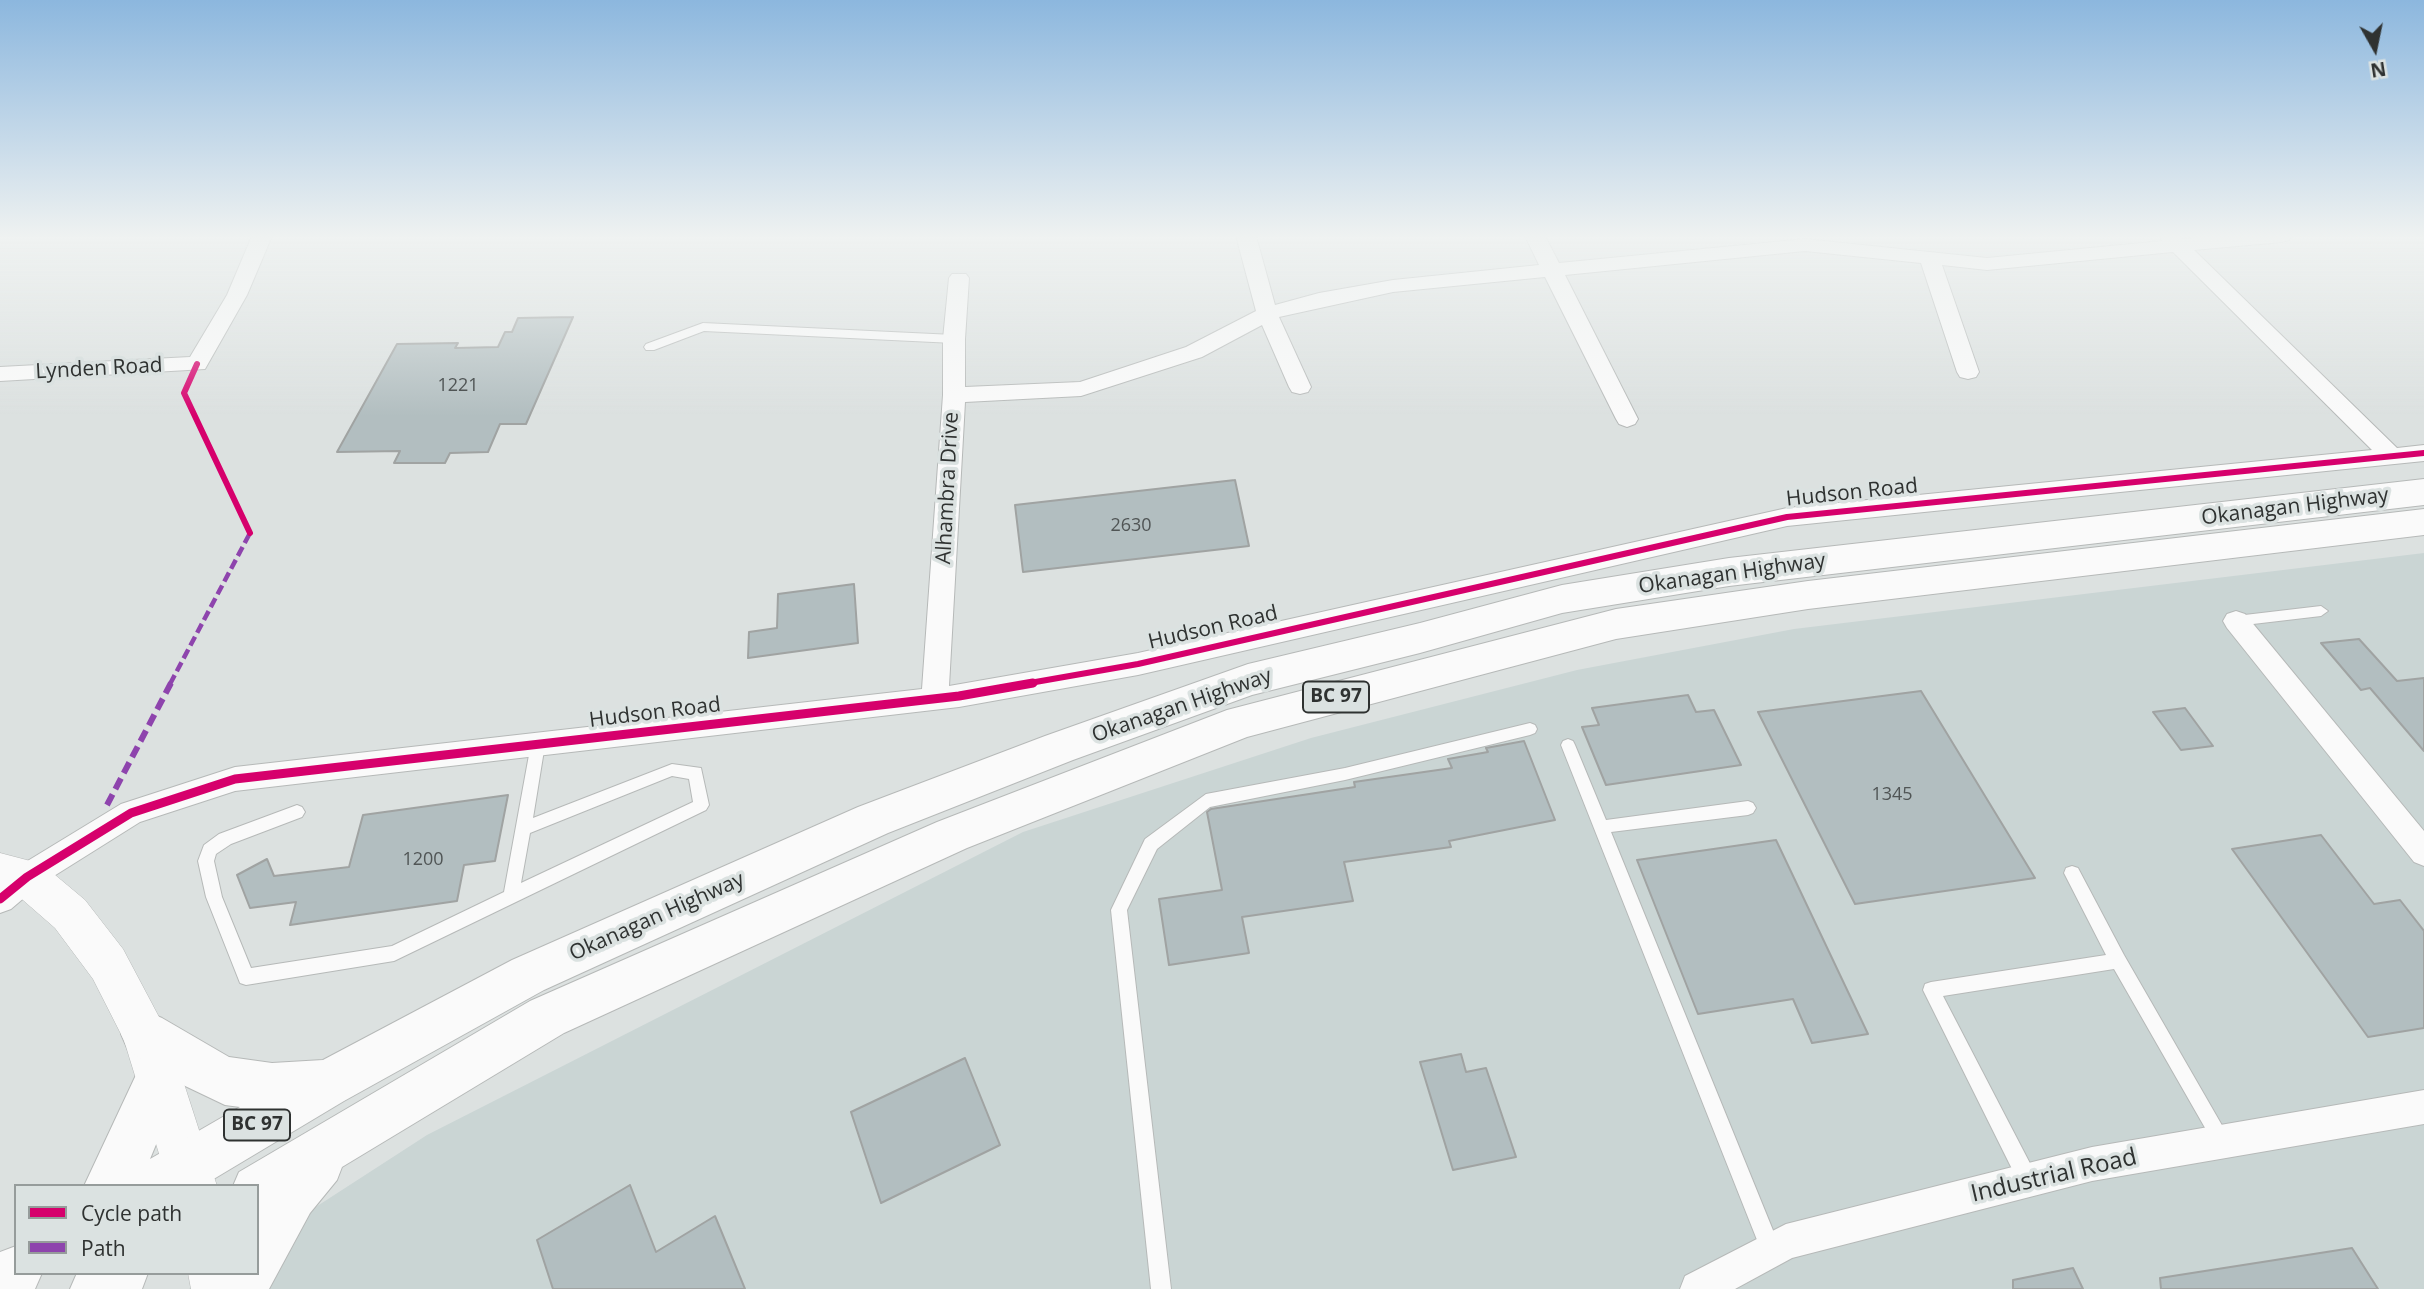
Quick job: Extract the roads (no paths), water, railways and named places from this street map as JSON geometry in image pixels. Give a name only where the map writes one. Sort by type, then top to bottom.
[{"type":"highway","name":"Okanagan Highway","points":[[178,1179],[327,1084],[528,975],[873,820],[1059,748],[1248,680],[1420,638],[1562,598],[1729,572],[2424,492]]},
{"type":"highway","name":"Okanagan Highway","points":[[259,1189],[547,1017],[953,835],[1241,722],[1616,624],[1808,595],[2424,522]]},
{"type":"highway","points":[[110,1184],[128,1152],[153,1055],[194,1065],[225,1081],[272,1087],[327,1084]]},
{"type":"highway","points":[[259,1253],[292,1195],[332,1146]]},
{"type":"highway","points":[[97,1289],[119,1275]]},
{"type":"main road","name":"Hudson Road","points":[[9,883],[71,914],[108,964],[153,1055],[178,1179]]},
{"type":"street","points":[[197,364],[236,296]]},
{"type":"street","name":"Alhambra Drive","points":[[935,699],[958,296]]},
{"type":"street","points":[[1262,296],[1267,314],[1300,387]]},
{"type":"street","points":[[954,395],[1081,388],[1194,352],[1267,314],[1339,296]]},
{"type":"street","points":[[1567,296],[1627,419]]},
{"type":"street","points":[[1942,296],[1968,372]]},
{"type":"street","points":[[2228,296],[2392,456]]},
{"type":"street","name":"Lynden Road","points":[[0,374],[197,364]]},
{"type":"street","name":"Hudson Road","points":[[9,883],[131,813],[235,779],[935,699],[1138,664],[1787,517],[2424,453]]},
{"type":"street","points":[[2236,621],[2424,853]]},
{"type":"street","name":"Industrial Road","points":[[1698,1289],[1786,1242],[2028,1180],[2092,1164],[2424,1107]]},
{"type":"lane","points":[[650,347],[703,327],[954,340]]},
{"type":"lane","points":[[2236,621],[2321,611]]},
{"type":"lane","points":[[1161,1289],[1119,910],[1152,844],[1206,801],[1345,774],[1530,729]]},
{"type":"lane","points":[[511,896],[538,744]]},
{"type":"lane","points":[[1568,745],[1771,1250]]},
{"type":"lane","points":[[297,812],[225,839],[210,850],[206,862],[214,897],[246,977],[394,953],[701,805],[696,773],[672,770],[523,829]]},
{"type":"lane","points":[[1601,827],[1748,808]]},
{"type":"lane","points":[[2072,873],[2118,961],[2222,1141]]},
{"type":"lane","points":[[2028,1180],[1931,990],[2118,961]]}]
